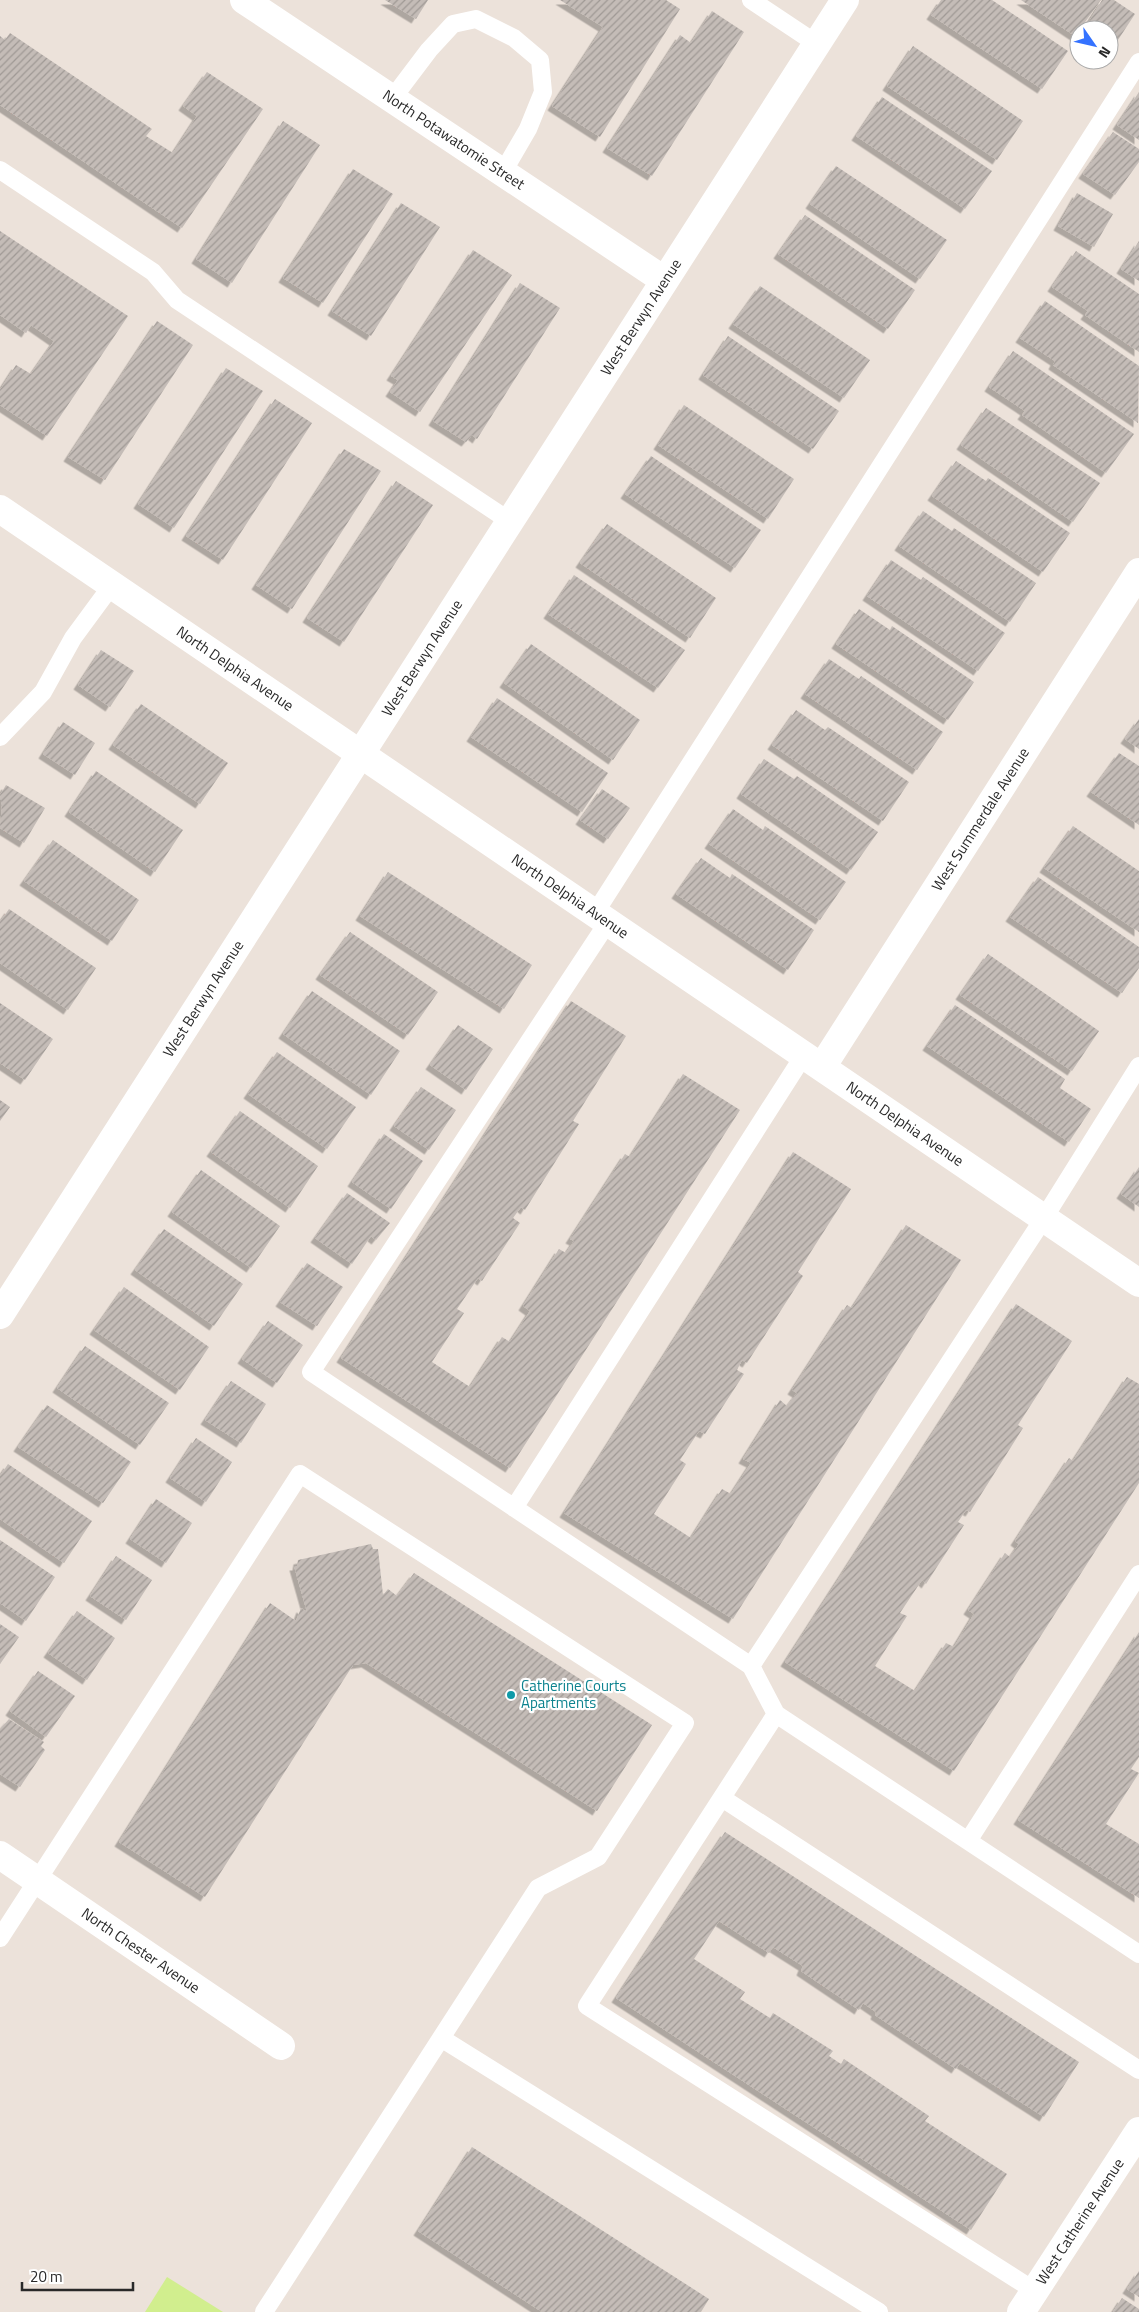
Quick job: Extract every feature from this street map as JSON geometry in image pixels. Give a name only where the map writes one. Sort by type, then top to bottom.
[{"type":"street","name":"North Potawatomie Street","points":[[244,0],[664,280]]},
{"type":"street","name":"West Berwyn Avenue","points":[[0,1315],[845,0]]},
{"type":"street","name":"North Delphia Avenue","points":[[0,509],[1139,1282]]},
{"type":"street","name":"West Summerdale Avenue","points":[[813,1061],[1139,572]]},
{"type":"street","name":"North Chester Avenue","points":[[0,1855],[281,2046]]},
{"type":"street","name":"West Catherine Avenue","points":[[1028,2302],[1139,2131]]},
{"type":"lane","points":[[751,0],[817,44]]},
{"type":"lane","points":[[392,99],[428,50],[453,24],[476,19],[514,38],[540,60],[543,92],[528,129],[503,172]]},
{"type":"lane","points":[[1139,62],[602,917],[310,1372],[751,1666],[776,1714],[1139,1954]]},
{"type":"lane","points":[[0,170],[153,272],[177,300],[511,522]]},
{"type":"lane","points":[[0,737],[43,692],[73,638],[112,585]]},
{"type":"lane","points":[[514,1508],[813,1061]]},
{"type":"lane","points":[[751,1666],[1044,1218],[1139,1066]]},
{"type":"lane","points":[[0,1938],[300,1474],[685,1723],[598,1857],[538,1888],[264,2312]]},
{"type":"lane","points":[[968,1841],[1139,1574]]},
{"type":"lane","points":[[776,1714],[587,2006],[1028,2302]]},
{"type":"lane","points":[[722,1798],[1139,2070]]},
{"type":"lane","points":[[441,2038],[880,2312]]},
{"type":"green space","points":[[167,2277],[223,2312],[145,2312]]},
{"type":"building","points":[[385,0],[428,0],[416,19]]},
{"type":"building","points":[[560,0],[666,0],[680,9],[600,137],[552,106],[603,27]]},
{"type":"building","points":[[941,0],[992,0],[1068,51],[1042,89],[931,15]]},
{"type":"building","points":[[1021,0],[1101,0],[1087,20],[1069,20],[1069,32]]},
{"type":"building","points":[[1102,0],[1114,0],[1135,14],[1119,38],[1119,20],[1090,20]]},
{"type":"building","points":[[712,11],[744,32],[652,176],[607,148],[680,35],[691,43]]},
{"type":"building","points":[[10,33],[152,129],[146,136],[173,153],[197,116],[183,106],[207,72],[263,109],[182,228],[0,105],[0,36],[5,40]]},
{"type":"building","points":[[913,46],[1023,121],[997,160],[887,86]]},
{"type":"building","points":[[1139,92],[1139,140],[1117,125]]},
{"type":"building","points":[[882,97],[992,171],[965,209],[856,136]]},
{"type":"building","points":[[283,121],[320,145],[232,283],[196,259]]},
{"type":"building","points":[[1113,132],[1139,149],[1139,162],[1115,195],[1083,174]]},
{"type":"building","points":[[836,166],[947,240],[920,279],[810,204]]},
{"type":"building","points":[[353,169],[393,194],[323,303],[283,278]]},
{"type":"building","points":[[1077,193],[1113,214],[1094,247],[1058,226]]},
{"type":"building","points":[[401,203],[440,227],[371,336],[332,311]]},
{"type":"building","points":[[805,215],[915,290],[888,329],[778,254]]},
{"type":"building","points":[[0,231],[128,316],[47,436],[0,405],[0,390],[16,365],[31,374],[54,341],[31,325],[26,333],[0,315]]},
{"type":"building","points":[[1139,241],[1139,281],[1121,269]]},
{"type":"building","points":[[473,250],[512,275],[420,412],[390,392],[398,380],[391,376]]},
{"type":"building","points":[[1076,251],[1139,294],[1139,352],[1085,315],[1088,311],[1052,287]]},
{"type":"building","points":[[520,283],[560,308],[477,439],[472,435],[466,442],[433,421]]},
{"type":"building","points":[[760,286],[870,360],[844,398],[733,324]]},
{"type":"building","points":[[1045,301],[1139,366],[1138,423],[1053,365],[1055,361],[1020,338]]},
{"type":"building","points":[[157,321],[193,345],[105,480],[68,457]]},
{"type":"building","points":[[728,336],[839,411],[813,449],[703,375]]},
{"type":"building","points":[[1013,351],[1134,434],[1106,473],[1022,415],[1025,411],[989,387]]},
{"type":"building","points":[[226,368],[263,391],[174,528],[138,504]]},
{"type":"building","points":[[275,399],[312,423],[223,560],[186,536]]},
{"type":"building","points":[[684,405],[794,479],[768,519],[658,445]]},
{"type":"building","points":[[986,408],[1100,483],[1073,522],[961,445]]},
{"type":"building","points":[[344,449],[381,471],[292,609],[256,585]]},
{"type":"building","points":[[651,456],[761,530],[735,568],[625,494]]},
{"type":"building","points":[[956,461],[986,481],[988,478],[1070,533],[1043,572],[932,496]]},
{"type":"building","points":[[396,481],[433,505],[344,642],[307,618]]},
{"type":"building","points":[[923,511],[952,531],[954,528],[1036,583],[1010,622],[899,546]]},
{"type":"building","points":[[607,524],[716,598],[690,638],[580,563]]},
{"type":"building","points":[[891,560],[921,580],[923,577],[1005,633],[978,671],[867,596]]},
{"type":"building","points":[[574,575],[685,650],[658,688],[548,614]]},
{"type":"building","points":[[859,609],[890,630],[892,626],[974,682],[948,720],[836,644]]},
{"type":"building","points":[[531,644],[640,720],[613,760],[504,683]]},
{"type":"building","points":[[101,650],[134,671],[110,707],[78,685]]},
{"type":"building","points":[[829,659],[859,679],[861,676],[943,732],[917,770],[805,694]]},
{"type":"building","points":[[497,698],[608,773],[582,812],[471,737]]},
{"type":"building","points":[[141,704],[228,763],[200,804],[113,745]]},
{"type":"building","points":[[796,710],[825,730],[828,727],[909,782],[883,821],[772,745]]},
{"type":"building","points":[[1139,719],[1139,749],[1125,739]]},
{"type":"building","points":[[63,722],[95,743],[75,775],[43,754]]},
{"type":"building","points":[[1119,753],[1139,766],[1139,825],[1091,792]]},
{"type":"building","points":[[764,759],[794,779],[797,776],[878,832],[851,870],[741,794]]},
{"type":"building","points":[[96,771],[183,830],[155,872],[69,812]]},
{"type":"building","points":[[6,785],[45,808],[24,843],[0,828],[2,805],[0,795]]},
{"type":"building","points":[[602,789],[630,808],[608,839],[580,820]]},
{"type":"building","points":[[733,809],[763,830],[765,826],[846,882],[820,920],[709,844]]},
{"type":"building","points":[[1073,826],[1139,871],[1139,932],[1044,868]]},
{"type":"building","points":[[53,840],[139,900],[112,941],[24,881]]},
{"type":"building","points":[[701,858],[730,878],[732,874],[814,930],[788,970],[676,894]]},
{"type":"building","points":[[388,872],[532,965],[504,1009],[360,916]]},
{"type":"building","points":[[1038,877],[1139,947],[1139,968],[1122,993],[1010,917]]},
{"type":"building","points":[[9,909],[96,968],[68,1010],[0,963],[0,922]]},
{"type":"building","points":[[350,932],[438,992],[408,1035],[320,975]]},
{"type":"building","points":[[988,954],[1099,1031],[1072,1071],[960,995]]},
{"type":"building","points":[[312,991],[400,1051],[371,1095],[283,1034]]},
{"type":"building","points":[[571,1001],[626,1036],[573,1121],[579,1124],[525,1210],[521,1207],[513,1218],[520,1223],[482,1281],[478,1278],[457,1309],[464,1313],[432,1362],[470,1387],[502,1337],[510,1342],[530,1311],[523,1306],[559,1249],[566,1253],[574,1241],[570,1239],[625,1154],[630,1157],[683,1074],[740,1110],[510,1468],[341,1358]]},
{"type":"building","points":[[0,1003],[53,1039],[25,1080],[0,1063]]},
{"type":"building","points":[[955,1005],[1065,1079],[1060,1088],[1091,1109],[1069,1142],[927,1046]]},
{"type":"building","points":[[458,1025],[493,1049],[466,1090],[430,1065]]},
{"type":"building","points":[[277,1052],[356,1107],[327,1149],[248,1094]]},
{"type":"building","points":[[421,1087],[456,1110],[429,1150],[394,1126]]},
{"type":"building","points":[[0,1100],[10,1107],[0,1121]]},
{"type":"building","points":[[240,1111],[318,1166],[290,1208],[211,1152]]},
{"type":"building","points":[[384,1134],[423,1161],[391,1209],[352,1182]]},
{"type":"building","points":[[793,1152],[851,1189],[798,1272],[803,1276],[747,1363],[742,1360],[737,1370],[744,1374],[705,1434],[699,1431],[680,1460],[686,1464],[654,1514],[691,1538],[722,1489],[731,1494],[751,1463],[743,1459],[780,1400],[787,1406],[797,1393],[792,1390],[847,1305],[852,1308],[906,1225],[961,1260],[733,1619],[564,1513]]},
{"type":"building","points":[[1139,1167],[1139,1207],[1121,1194]]},
{"type":"building","points":[[201,1170],[280,1226],[251,1268],[172,1212]]},
{"type":"building","points":[[347,1193],[390,1223],[376,1240],[371,1236],[352,1264],[315,1238]]},
{"type":"building","points":[[164,1229],[243,1284],[214,1326],[135,1270]]},
{"type":"building","points":[[307,1263],[343,1287],[317,1326],[280,1302]]},
{"type":"building","points":[[124,1287],[209,1347],[180,1390],[94,1330]]},
{"type":"building","points":[[1016,1304],[1072,1341],[1018,1425],[1023,1428],[970,1512],[966,1510],[958,1522],[964,1525],[926,1584],[922,1580],[900,1613],[907,1616],[875,1666],[915,1691],[946,1643],[954,1647],[974,1614],[968,1610],[1005,1553],[1010,1557],[1019,1544],[1015,1541],[1069,1458],[1073,1461],[1127,1377],[1139,1384],[1139,1483],[954,1771],[785,1662]]},
{"type":"building","points":[[268,1321],[303,1345],[277,1383],[242,1359]]},
{"type":"building","points":[[85,1346],[169,1403],[140,1445],[57,1388]]},
{"type":"building","points":[[231,1381],[266,1404],[241,1443],[205,1420]]},
{"type":"building","points":[[47,1405],[131,1462],[103,1503],[18,1447]]},
{"type":"building","points":[[196,1438],[232,1462],[206,1502],[170,1478]]},
{"type":"building","points":[[8,1464],[92,1521],[64,1563],[0,1519],[0,1476]]},
{"type":"building","points":[[156,1499],[192,1523],[166,1563],[130,1539]]},
{"type":"building","points":[[0,1540],[55,1577],[26,1621],[0,1603]]},
{"type":"building","name":"Catherine Courts Apartments","points":[[371,1544],[373,1549],[378,1549],[383,1595],[388,1589],[397,1596],[414,1573],[652,1725],[597,1811],[366,1663],[353,1665],[205,1897],[119,1842],[270,1603],[296,1621],[301,1608],[307,1612],[294,1566],[297,1566],[298,1560]]},
{"type":"building","points":[[116,1556],[152,1580],[126,1620],[90,1596]]},
{"type":"building","points":[[77,1611],[115,1638],[87,1680],[48,1653]]},
{"type":"building","points":[[0,1624],[19,1637],[0,1664]]},
{"type":"building","points":[[1139,1632],[1139,1757],[1131,1769],[1139,1773],[1106,1824],[1139,1844],[1139,1898],[1018,1820]]},
{"type":"building","points":[[38,1671],[75,1696],[46,1737],[10,1711]]},
{"type":"building","points":[[9,1719],[44,1742],[41,1746],[45,1750],[20,1787],[0,1774],[0,1729]]},
{"type":"building","points":[[725,1832],[1079,2062],[1044,2117],[960,2063],[956,2069],[875,2015],[876,2012],[863,2003],[859,2010],[801,1971],[803,1966],[773,1947],[769,1953],[719,1921],[694,1959],[745,1992],[740,1999],[770,2018],[773,2013],[833,2051],[829,2056],[841,2064],[844,2059],[929,2116],[925,2121],[1007,2174],[971,2230],[616,1998]]},
{"type":"building","points":[[472,2147],[709,2299],[701,2312],[542,2312],[418,2231]]},
{"type":"building","points":[[1139,2271],[1139,2297],[1127,2289]]},
{"type":"building","points":[[1122,2298],[1139,2309],[1139,2312],[1113,2312]]},
{"type":"place","name":"Catherine Courts Apartments","points":[[511,1695]]}]
